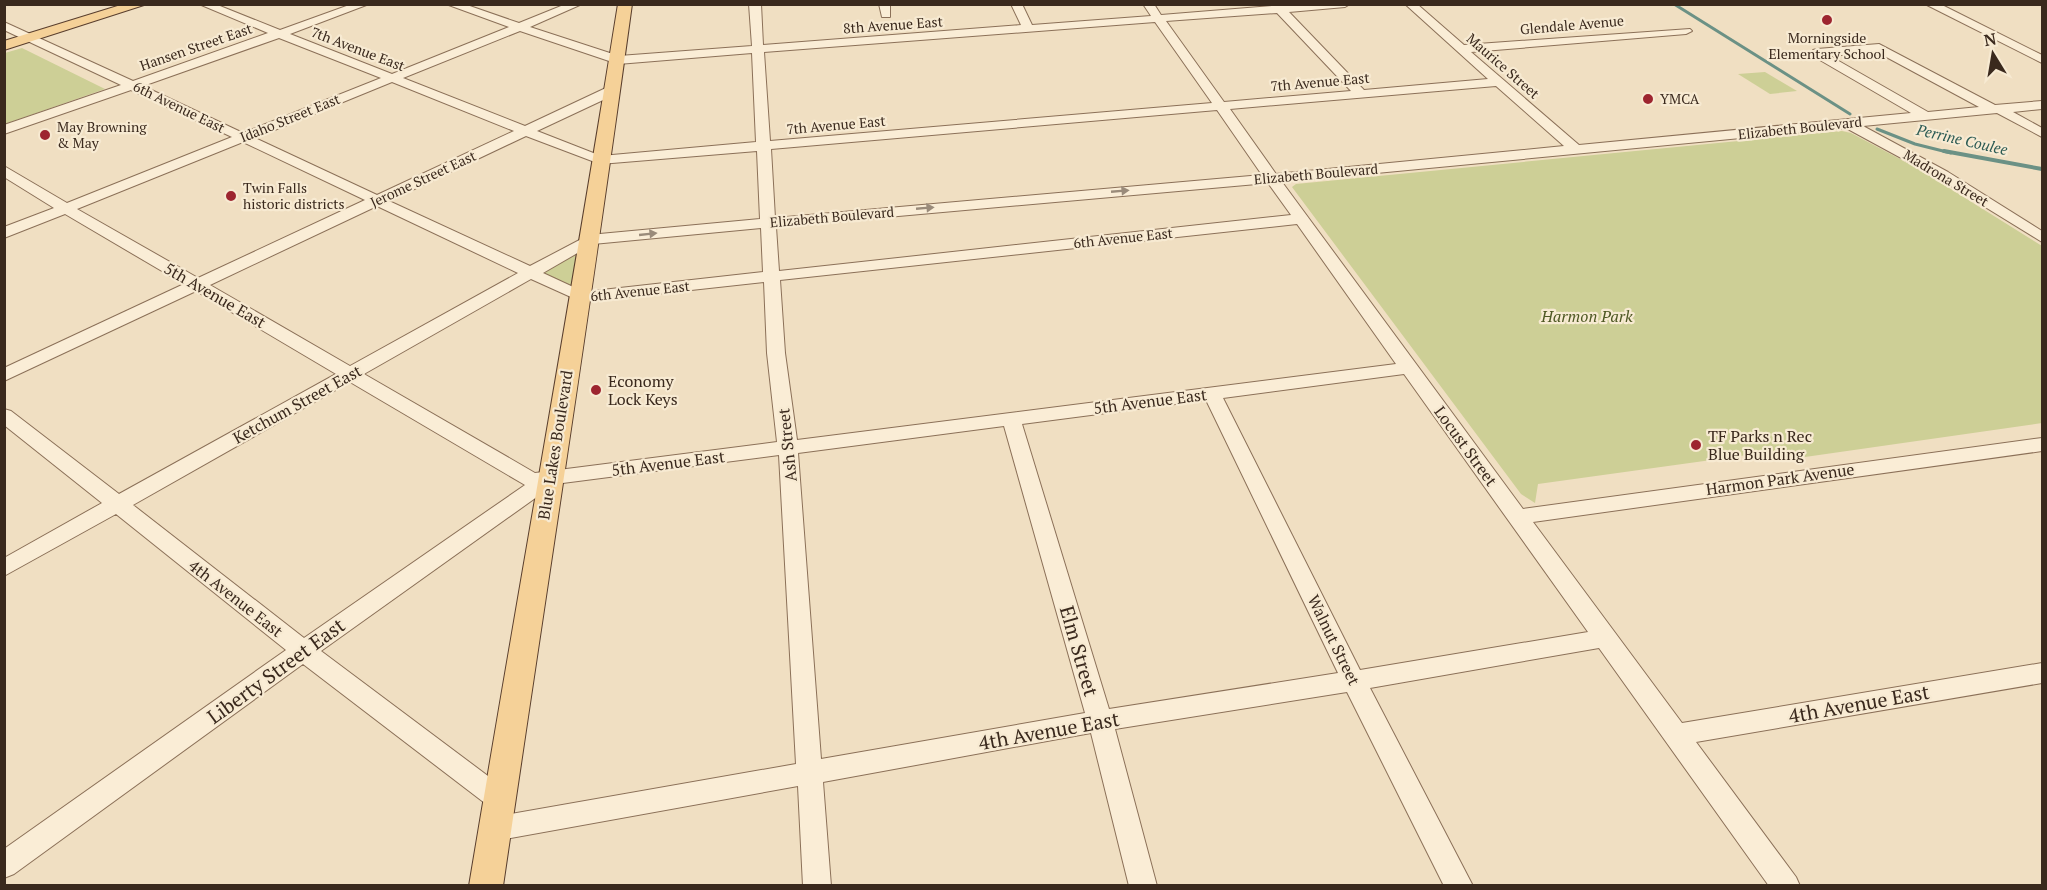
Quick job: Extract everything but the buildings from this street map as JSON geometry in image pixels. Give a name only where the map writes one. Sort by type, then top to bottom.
[{"type":"main road","points":[[4,46],[140,4]]},
{"type":"main road","name":"Blue Lakes Boulevard","points":[[486,885],[549,478],[582,297],[600,160],[618,60],[625,4]]},
{"type":"street","name":"7th Avenue East","points":[[204,4],[600,160],[1498,82]]},
{"type":"street","name":"Hansen Street East","points":[[4,130],[364,4]]},
{"type":"street","name":"8th Avenue East","points":[[451,4],[618,60],[1345,4]]},
{"type":"street","name":"Idaho Street East","points":[[4,233],[577,4]]},
{"type":"street","name":"Ash Street","points":[[755,4],[770,223],[776,353],[788,448],[817,885]]},
{"type":"street","points":[[1016,4],[1029,29]]},
{"type":"street","name":"Locust Street","points":[[1148,4],[1219,106],[1786,885]]},
{"type":"street","name":"Maurice Street","points":[[1410,4],[1576,150]]},
{"type":"street","points":[[1930,4],[2043,59]]},
{"type":"street","points":[[1281,10],[1361,94]]},
{"type":"street","name":"6th Avenue East","points":[[4,25],[582,297],[1301,219]]},
{"type":"street","name":"Glendale Avenue","points":[[1460,49],[1686,31]]},
{"type":"street","points":[[1925,116],[1817,53],[1879,48],[2043,133]]},
{"type":"street","name":"Jerome Street East","points":[[4,375],[613,90]]},
{"type":"street","name":"Elizabeth Boulevard","points":[[589,240],[2043,105]]},
{"type":"street","name":"Madrona Street","points":[[1847,123],[1943,175],[2043,237]]},
{"type":"street","name":"5th Avenue East","points":[[4,170],[65,208],[532,480],[1410,369]]},
{"type":"street","name":"Ketchum Street East","points":[[4,568],[589,240]]},
{"type":"street","name":"Walnut Street","points":[[1212,394],[1354,681],[1460,885]]},
{"type":"street","name":"4th Avenue East","points":[[4,415],[304,651],[499,799]]},
{"type":"street","name":"Elm Street","points":[[1011,419],[1100,721],[1143,885]]},
{"type":"street","name":"Harmon Park Avenue","points":[[1518,517],[2043,444]]},
{"type":"street","name":"Liberty Street East","points":[[4,865],[549,478]]},
{"type":"street","name":"4th Avenue East","points":[[494,830],[1100,721],[1605,638]]},
{"type":"street","name":"4th Avenue East","points":[[1676,735],[2043,673]]},
{"type":"green space","points":[[22,48],[105,89],[5,124],[5,53]]},
{"type":"green space","points":[[1765,72],[1797,91],[1770,94],[1738,74]]},
{"type":"green space","name":"Harmon Park","points":[[1842,131],[1851,133],[1917,168],[2042,246],[2042,423],[1805,457],[1783,450],[1538,484],[1535,503],[1521,494],[1292,187],[1296,184]]},
{"type":"green space","points":[[589,240],[582,297],[531,273]]},
{"type":"waterway","name":"Perrine Coulee","points":[[1674,4],[1850,114]]},
{"type":"waterway","name":"Perrine Coulee","points":[[1877,129],[1915,144],[1951,153]]},
{"type":"waterway","name":"Perrine Coulee","points":[[1944,151],[2042,169]]},
{"type":"place","name":"Morningside Elementary School","points":[[1827,20]]},
{"type":"place","name":"YMCA","points":[[1648,99]]},
{"type":"place","name":"May Browning & May","points":[[45,135]]},
{"type":"place","name":"Twin Falls historic districts","points":[[231,196]]},
{"type":"place","name":"Economy Lock Keys","points":[[596,390]]},
{"type":"place","name":"TF Parks n Rec Blue Building","points":[[1696,445]]}]
